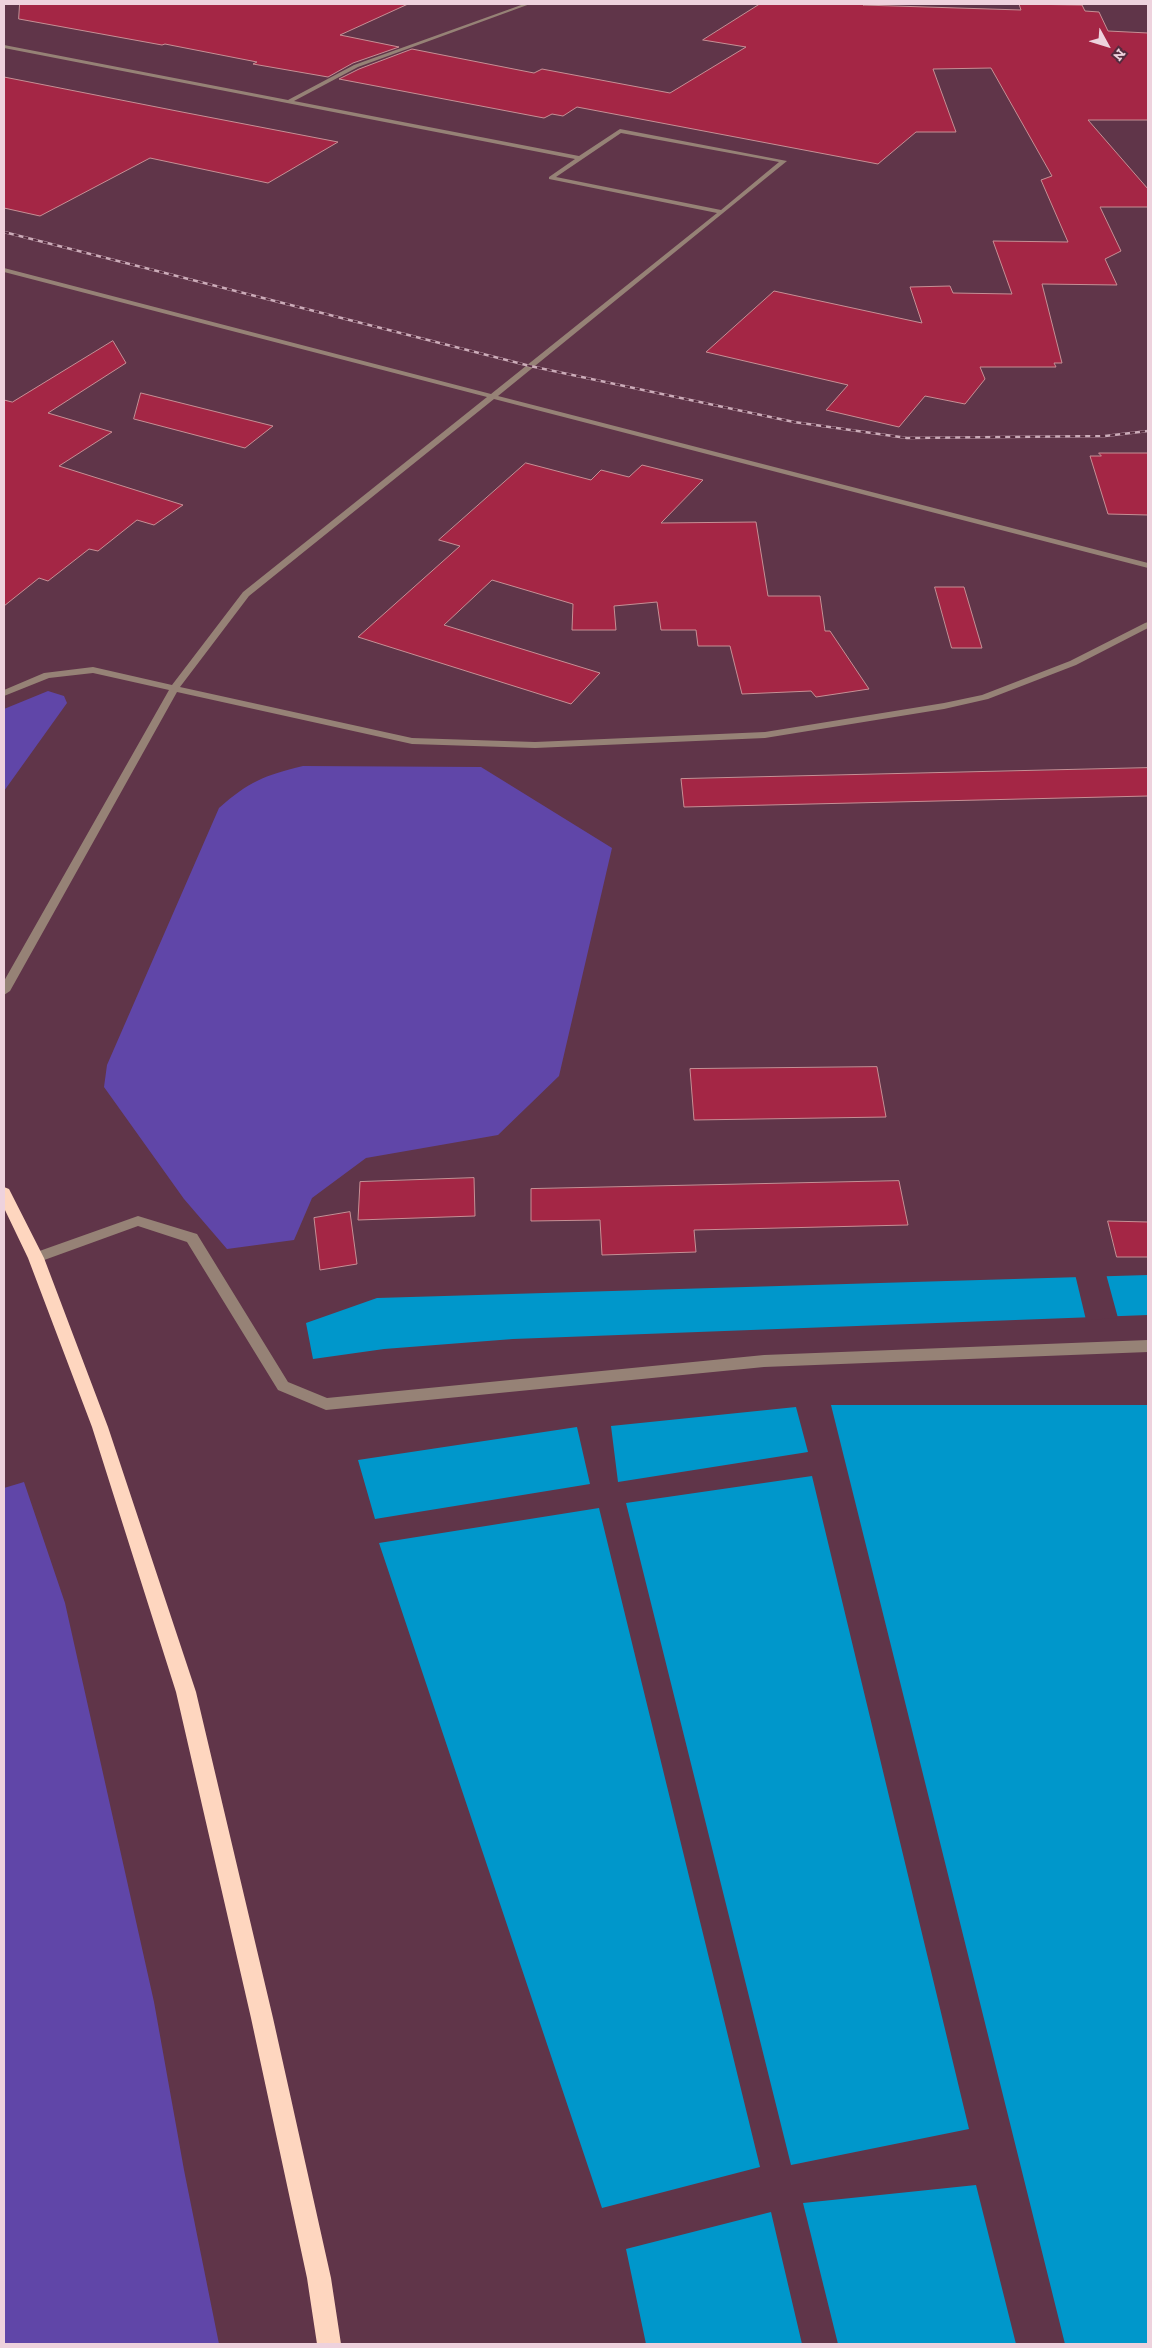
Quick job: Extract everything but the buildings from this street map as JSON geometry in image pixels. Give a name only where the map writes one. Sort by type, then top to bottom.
[{"type":"highway","points":[[4,1193],[36,1258],[100,1428],[186,1692],[262,2018],[319,2278],[329,2344]]},
{"type":"street","points":[[290,101],[356,66],[528,4]]},
{"type":"street","points":[[4,46],[580,158]]},
{"type":"street","points":[[4,992],[175,688],[246,594],[722,212],[784,161],[620,131],[551,178],[722,212]]},
{"type":"street","points":[[4,270],[1148,566]]},
{"type":"street","points":[[4,693],[47,675],[93,670],[412,741],[535,744],[765,735],[944,706],[985,697],[1073,663],[1148,625]]},
{"type":"street","points":[[36,1258],[138,1221],[192,1238],[283,1386],[326,1404],[764,1360],[1148,1346]]},
{"type":"shaded area","points":[[48,691],[64,696],[67,703],[4,791],[4,709]]},
{"type":"shaded area","points":[[303,766],[481,767],[612,848],[559,1076],[498,1135],[366,1158],[312,1198],[294,1240],[227,1249],[184,1199],[104,1087],[107,1065],[219,808],[249,785],[277,773]]},
{"type":"shaded area","points":[[24,1482],[65,1603],[154,2002],[184,2170],[219,2344],[4,2344],[4,1488]]},
{"type":"water","points":[[1148,1275],[1148,1315],[513,1339],[384,1349],[313,1359],[306,1323],[377,1298]]},
{"type":"water","points":[[831,1405],[1148,1405],[1148,2344],[1065,2344]]},
{"type":"water","points":[[796,1407],[808,1452],[618,1482],[611,1426]]},
{"type":"water","points":[[577,1427],[590,1484],[375,1519],[358,1460]]},
{"type":"water","points":[[812,1476],[969,2129],[791,2165],[626,1503]]},
{"type":"water","points":[[599,1508],[760,2167],[602,2208],[379,1543]]},
{"type":"water","points":[[976,2185],[1016,2344],[838,2344],[803,2203]]},
{"type":"water","points":[[771,2212],[802,2344],[646,2344],[626,2249]]},
{"type":"pier","points":[[1075,1274],[1106,1274],[1118,1318],[1086,1320]]},
{"type":"railway","points":[[4,232],[530,366],[794,422],[907,438],[1105,436],[1148,431]]}]
